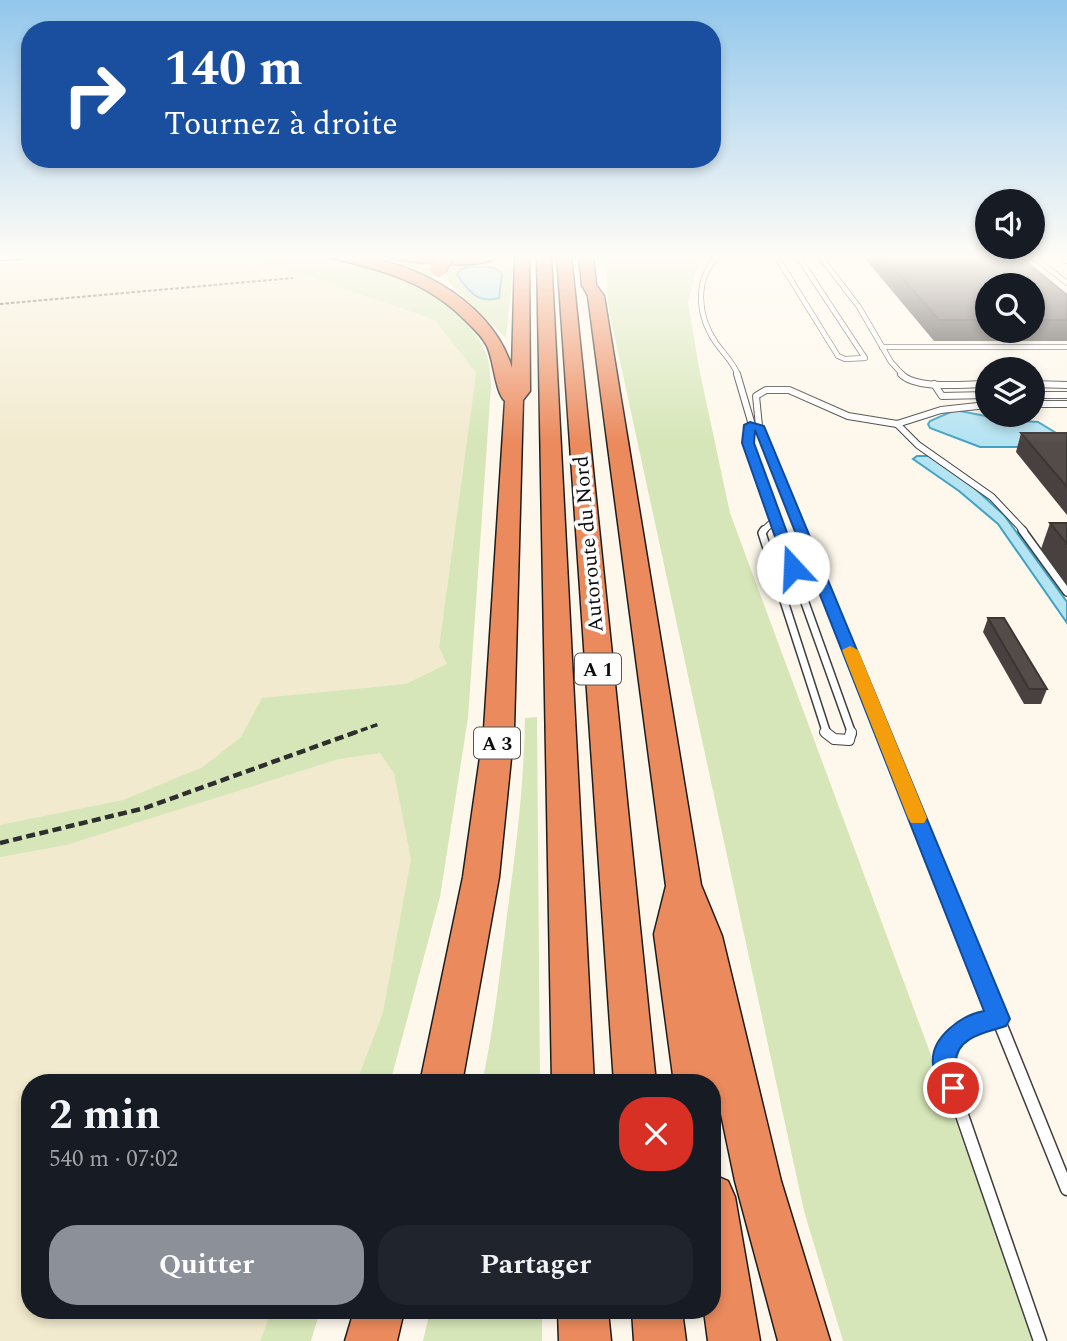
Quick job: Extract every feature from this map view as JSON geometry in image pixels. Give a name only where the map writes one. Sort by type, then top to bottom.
[{"type":"highway","points":[[471,318],[494,341],[509,396],[514,399]]},
{"type":"highway","name":"A 3","points":[[443,1074],[481,877],[499,729],[514,399],[521,391],[522,318]]},
{"type":"highway","name":"Autoroute du Nord","points":[[546,318],[573,1074]]},
{"type":"highway","name":"Autoroute du Nord","points":[[569,318],[634,1074]]},
{"type":"highway","points":[[599,318],[683,885],[703,936],[758,1181],[804,1341]]},
{"type":"highway","points":[[683,885],[673,934],[694,1074]]},
{"type":"highway","points":[[721,1256],[734,1341]]},
{"type":"highway","points":[[371,1341],[377,1319]]},
{"type":"highway","points":[[584,1319],[585,1341]]},
{"type":"highway","points":[[658,1319],[660,1341]]},
{"type":"lane","points":[[706,318],[715,341],[726,350],[737,373],[754,426],[1067,1189]]},
{"type":"lane","points":[[814,318],[838,356],[849,359],[865,358],[838,318]]},
{"type":"lane","points":[[865,318],[882,347],[907,380],[934,384],[975,384]]},
{"type":"lane","points":[[882,347],[1067,347]]},
{"type":"lane","points":[[934,384],[942,396],[975,396]]},
{"type":"lane","points":[[1045,384],[1067,384]]},
{"type":"lane","points":[[775,520],[766,526],[762,533],[825,733],[834,739],[849,740],[852,735],[748,443],[754,426],[756,396],[762,390],[773,386],[780,387],[849,416],[884,420],[897,425],[911,441],[992,497],[1034,546],[1067,592]]},
{"type":"lane","points":[[1045,395],[1067,395]]},
{"type":"lane","points":[[1045,404],[1067,404]]},
{"type":"lane","points":[[897,425],[929,412],[959,405],[975,405]]},
{"type":"lane","points":[[998,1019],[977,1022],[965,1029],[948,1046],[944,1063],[1040,1341]]},
{"type":"path","points":[[0,843],[145,808],[379,724]]},
{"type":"shaded area","points":[[0,318],[428,318],[435,320],[476,373],[439,647],[448,664],[383,1012],[359,1074],[21,1074],[21,1319],[268,1319],[260,1341],[0,1341]]},
{"type":"green space","points":[[428,318],[461,318],[486,353],[491,386],[468,718],[440,897],[392,1074],[359,1074],[383,1012],[411,859],[394,773],[380,753],[339,759],[66,845],[0,857],[0,825],[123,800],[203,767],[241,737],[262,698],[406,684],[447,664],[439,647],[476,373],[435,320]]},
{"type":"green space","points":[[485,318],[508,318],[506,338]]},
{"type":"green space","points":[[611,318],[691,318],[730,513],[1037,1341],[843,1341],[804,1211]]},
{"type":"green space","points":[[537,717],[540,1074],[484,1074],[516,841],[525,718]]},
{"type":"green space","points":[[268,1319],[318,1319],[311,1341],[260,1341]]},
{"type":"green space","points":[[428,1319],[542,1319],[542,1341],[423,1341]]},
{"type":"water","points":[[955,410],[975,414],[975,427],[1045,426],[1061,436],[1051,447],[980,447],[930,428],[930,421]]},
{"type":"water","points":[[917,456],[929,456],[971,485],[1004,515],[1067,602],[1067,623],[998,524],[959,491],[913,459]]},
{"type":"building","points":[[937,318],[975,318],[975,320],[939,320]]},
{"type":"building","points":[[1045,318],[1067,318],[1067,320],[1045,320]]},
{"type":"building","points":[[1021,433],[1067,433],[1067,487]]},
{"type":"building","points":[[1050,523],[1067,523],[1067,544]]},
{"type":"building","points":[[988,618],[1004,618],[1047,689],[1029,689]]},
{"type":"slow traffic","points":[[850,650],[917,818]]},
{"type":"route","points":[[793,568],[748,443],[750,425],[759,426],[998,1019],[977,1022],[965,1029],[948,1046],[944,1063],[953,1088]]}]
